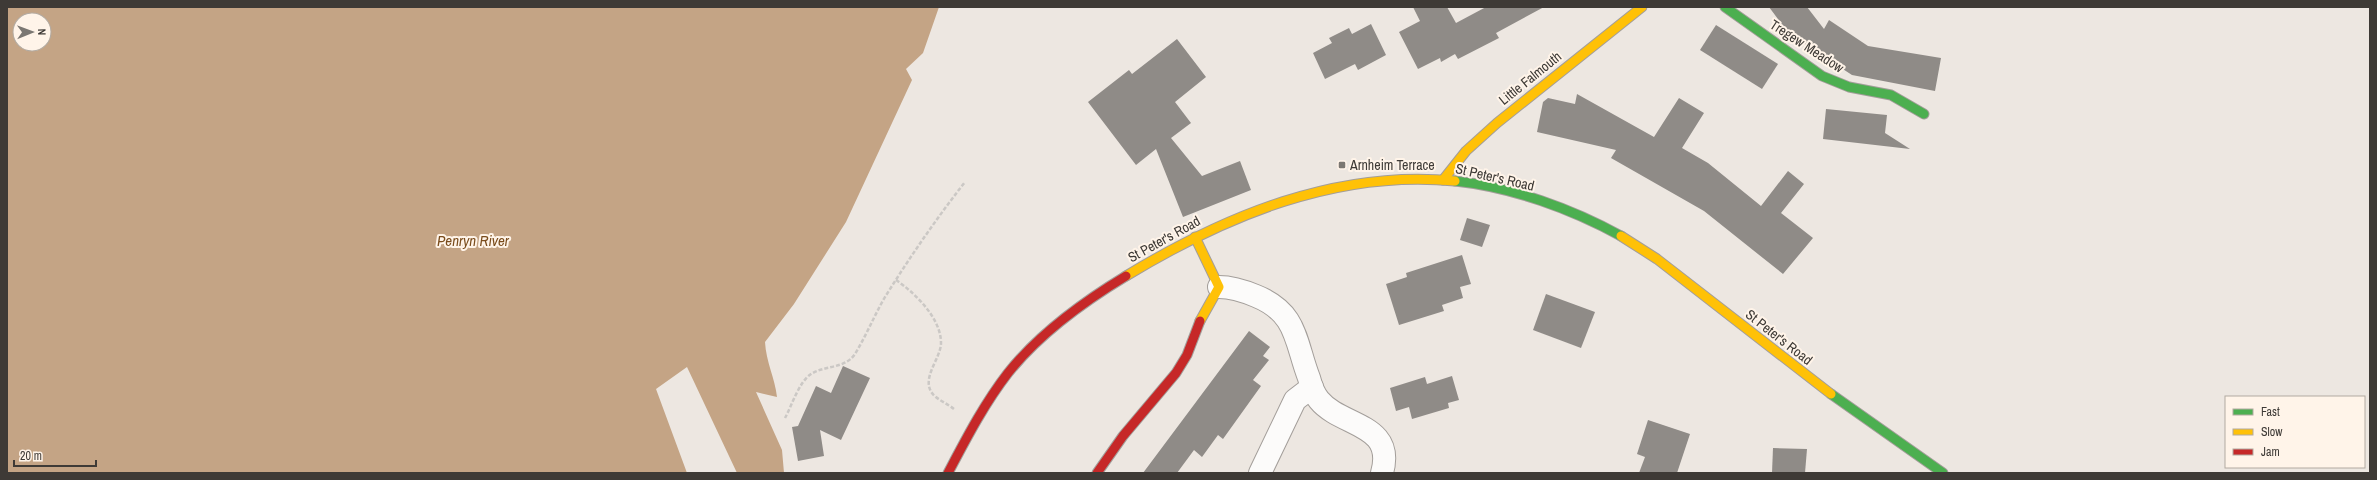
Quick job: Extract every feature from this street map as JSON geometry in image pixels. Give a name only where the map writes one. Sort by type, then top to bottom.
[{"type":"street","name":"Little Falmouth","points":[[1443,180],[1466,151],[1497,123],[1585,50],[1642,7]]},
{"type":"street","name":"Tregew Meadow","points":[[1725,7],[1822,76],[1849,87],[1890,95],[1906,102],[1924,114]]},
{"type":"street","name":"St Peter's Road","points":[[948,473],[976,423],[1017,362],[1074,311],[1135,270],[1219,224],[1279,201],[1318,192],[1386,180],[1443,180],[1500,190],[1536,200],[1565,211],[1623,237],[1646,253],[1867,423],[1943,473]]},
{"type":"street","points":[[1195,236],[1218,287]]},
{"type":"street","points":[[1218,287],[1241,290],[1268,301],[1281,310],[1289,319],[1294,330],[1300,356],[1318,399],[1326,407],[1368,430],[1378,438],[1384,458],[1382,473]]},
{"type":"street","points":[[1097,473],[1123,436],[1176,373],[1187,355],[1200,321],[1218,287]]},
{"type":"street","points":[[1260,473],[1295,400],[1312,387]]},
{"type":"path","points":[[785,418],[805,380],[811,374],[834,367],[850,359],[854,354],[896,280],[934,222],[965,182]]},
{"type":"path","points":[[896,280],[919,299],[936,324],[940,334],[939,352],[929,378],[932,393],[976,423]]},
{"type":"water","name":"Penryn River","points":[[7,7],[939,7],[923,53],[906,69],[912,80],[846,222],[794,304],[765,342],[777,397],[756,392],[782,450],[784,473],[737,473],[687,367],[656,389],[687,473],[7,473]]},
{"type":"building","points":[[1413,7],[1447,7],[1456,23],[1486,7],[1544,7],[1496,33],[1499,38],[1458,59],[1455,54],[1441,62],[1440,58],[1418,69],[1399,32],[1420,21]]},
{"type":"building","points":[[1769,7],[1807,7],[1824,29],[1829,20],[1868,46],[1941,58],[1935,91],[1852,75],[1789,34]]},
{"type":"building","points":[[1371,24],[1386,55],[1358,70],[1355,64],[1325,79],[1313,53],[1332,43],[1329,38],[1349,28],[1352,34]]},
{"type":"building","points":[[1716,25],[1778,64],[1762,89],[1700,50]]},
{"type":"building","points":[[1177,39],[1206,77],[1175,102],[1191,123],[1171,138],[1202,176],[1240,161],[1251,190],[1183,217],[1156,149],[1136,165],[1088,102],[1129,70],[1132,74]]},
{"type":"building","points":[[1577,94],[1654,137],[1679,98],[1704,113],[1682,148],[1708,163],[1761,206],[1788,171],[1804,184],[1781,213],[1813,238],[1783,274],[1704,211],[1611,158],[1616,150],[1537,132],[1543,102],[1548,98],[1575,104]]},
{"type":"building","points":[[1826,109],[1887,115],[1885,133],[1910,149],[1823,139]]},
{"type":"building","points":[[1467,218],[1490,225],[1482,247],[1460,240]]},
{"type":"building","points":[[1462,255],[1471,284],[1460,287],[1463,298],[1442,305],[1444,311],[1399,325],[1386,284],[1407,277],[1406,273]]},
{"type":"building","points":[[1546,294],[1595,312],[1581,348],[1533,330]]},
{"type":"building","points":[[1249,331],[1270,347],[1263,356],[1269,360],[1253,380],[1261,386],[1223,439],[1218,435],[1202,457],[1194,450],[1177,473],[1143,473]]},
{"type":"building","points":[[843,366],[870,378],[841,440],[820,430],[824,456],[798,461],[792,427],[798,426],[816,386],[831,393]]},
{"type":"building","points":[[1452,376],[1459,400],[1448,403],[1449,408],[1412,419],[1409,407],[1396,411],[1390,388],[1425,377],[1427,384]]},
{"type":"building","points":[[1648,420],[1690,434],[1677,473],[1639,473],[1645,457],[1637,454]]},
{"type":"building","points":[[1773,448],[1807,449],[1805,473],[1772,473]]},
{"type":"traffic: fast","points":[[1725,7],[1822,76],[1849,87],[1891,95],[1924,114]]},
{"type":"traffic: fast","points":[[1455,181],[1498,188],[1520,194],[1562,208],[1621,236]]},
{"type":"traffic: fast","points":[[1831,394],[1943,473]]},
{"type":"traffic: slow","points":[[1443,180],[1466,151],[1497,123],[1642,7]]},
{"type":"traffic: slow","points":[[1126,276],[1203,234],[1242,216],[1283,202],[1325,190],[1368,182],[1411,179],[1455,181]]},
{"type":"traffic: slow","points":[[1621,236],[1657,259],[1831,394]]},
{"type":"traffic: slow","points":[[1195,237],[1219,287],[1200,321]]},
{"type":"traffic: jam","points":[[948,473],[991,397],[1020,359],[1033,345],[1062,320],[1126,276]]},
{"type":"traffic: jam","points":[[1097,473],[1123,436],[1176,373],[1187,355],[1200,321]]},
{"type":"place","name":"Arnheim Terrace","points":[[1342,165]]}]
